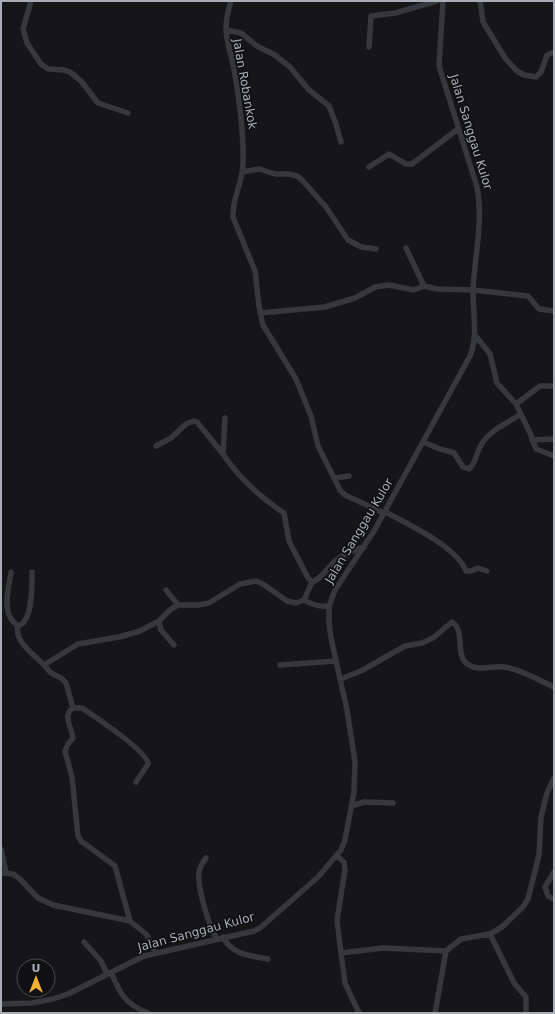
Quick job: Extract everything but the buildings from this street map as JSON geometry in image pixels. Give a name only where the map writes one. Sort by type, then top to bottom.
[{"type":"street","points":[[31,1],[23,29],[27,43],[41,64],[48,69],[70,72],[81,81],[98,103],[128,113]]},
{"type":"street","name":"Jalan Robankok","points":[[232,1],[227,16],[226,41],[235,73],[243,134],[243,172],[233,210],[233,217],[256,271],[260,313],[266,332],[296,379],[311,416],[318,446],[343,493],[384,512],[441,545],[460,561],[466,571],[478,568],[487,571]]},
{"type":"street","points":[[369,47],[372,16],[396,13],[437,1]]},
{"type":"street","name":"Jalan Sanggau Kulor","points":[[1,1004],[49,1000],[68,994],[131,961],[155,953],[260,928],[318,877],[337,856],[345,840],[356,777],[355,762],[341,679],[329,624],[329,606],[335,590],[364,547],[384,512],[470,356],[474,346],[473,290],[480,219],[480,202],[439,61],[444,1]]},
{"type":"street","points":[[480,1],[483,22],[506,58],[517,71],[524,75],[536,77],[541,72],[547,55],[554,52]]},
{"type":"street","points":[[226,30],[240,33],[257,46],[275,55],[290,67],[308,89],[329,106],[336,124],[340,142]]},
{"type":"street","points":[[369,167],[389,154],[406,164],[412,164],[458,130]]},
{"type":"street","points":[[243,172],[259,169],[275,174],[297,176],[326,207],[348,240],[361,247],[376,249]]},
{"type":"street","points":[[406,248],[424,286]]},
{"type":"street","points":[[260,313],[325,307],[355,298],[380,285],[394,285],[414,290],[424,286],[437,289],[473,290],[528,296],[539,309],[554,311]]},
{"type":"street","points":[[474,335],[490,354],[497,383],[516,404],[536,448],[539,452],[554,456]]},
{"type":"street","points":[[516,404],[540,386],[554,386]]},
{"type":"street","points":[[423,442],[440,450],[454,453],[463,467],[469,469],[476,460],[480,447],[491,433],[521,414]]},
{"type":"street","points":[[223,454],[225,418]]},
{"type":"street","points":[[156,446],[171,438],[186,424],[194,421],[197,422],[234,469],[254,490],[284,513],[289,541],[308,578],[312,582]]},
{"type":"street","points":[[532,440],[554,439]]},
{"type":"street","points":[[335,478],[349,476]]},
{"type":"street","points":[[304,600],[312,582],[318,579],[336,561],[352,551],[364,547]]},
{"type":"street","points":[[11,572],[6,606],[13,622],[18,626]]},
{"type":"street","points":[[18,626],[26,621],[28,616],[32,572]]},
{"type":"street","points":[[44,664],[78,644],[132,634],[159,621],[171,609],[178,605],[198,605],[209,603],[240,584],[249,581],[264,584],[292,603],[304,600],[315,605],[329,606]]},
{"type":"street","points":[[166,590],[178,605]]},
{"type":"street","points":[[159,621],[161,630],[174,645]]},
{"type":"street","points":[[341,679],[363,670],[405,646],[422,644],[433,638],[452,622],[459,636],[463,659],[470,666],[479,668],[505,667],[554,687]]},
{"type":"street","points":[[18,626],[17,635],[20,640],[44,664],[50,673],[66,683],[73,708]]},
{"type":"street","points":[[280,665],[336,661]]},
{"type":"street","points":[[73,708],[82,708],[130,743],[147,759],[148,764],[136,782]]},
{"type":"street","points":[[73,708],[68,714],[73,738],[65,751],[72,778],[77,833],[81,841],[115,866],[130,921]]},
{"type":"street","points":[[341,953],[383,948],[446,951],[461,939],[490,934],[508,922],[528,899],[539,855],[541,817],[547,793],[554,778]]},
{"type":"street","points":[[351,806],[364,802],[393,803]]},
{"type":"street","points":[[1,849],[4,873],[13,874],[20,879],[38,898],[48,903],[130,921],[146,935],[155,953]]},
{"type":"street","points":[[337,856],[344,862],[345,870],[337,920],[345,983],[359,1013]]},
{"type":"street","points":[[206,858],[200,868],[199,876],[209,924],[220,938],[229,946],[245,956],[268,959]]},
{"type":"street","points":[[554,872],[545,887],[548,896],[554,900]]},
{"type":"street","points":[[490,934],[514,983],[526,997],[526,1013]]},
{"type":"street","points":[[84,942],[101,961],[124,998],[131,1004],[148,1013]]},
{"type":"street","points":[[436,1013],[446,951]]}]
